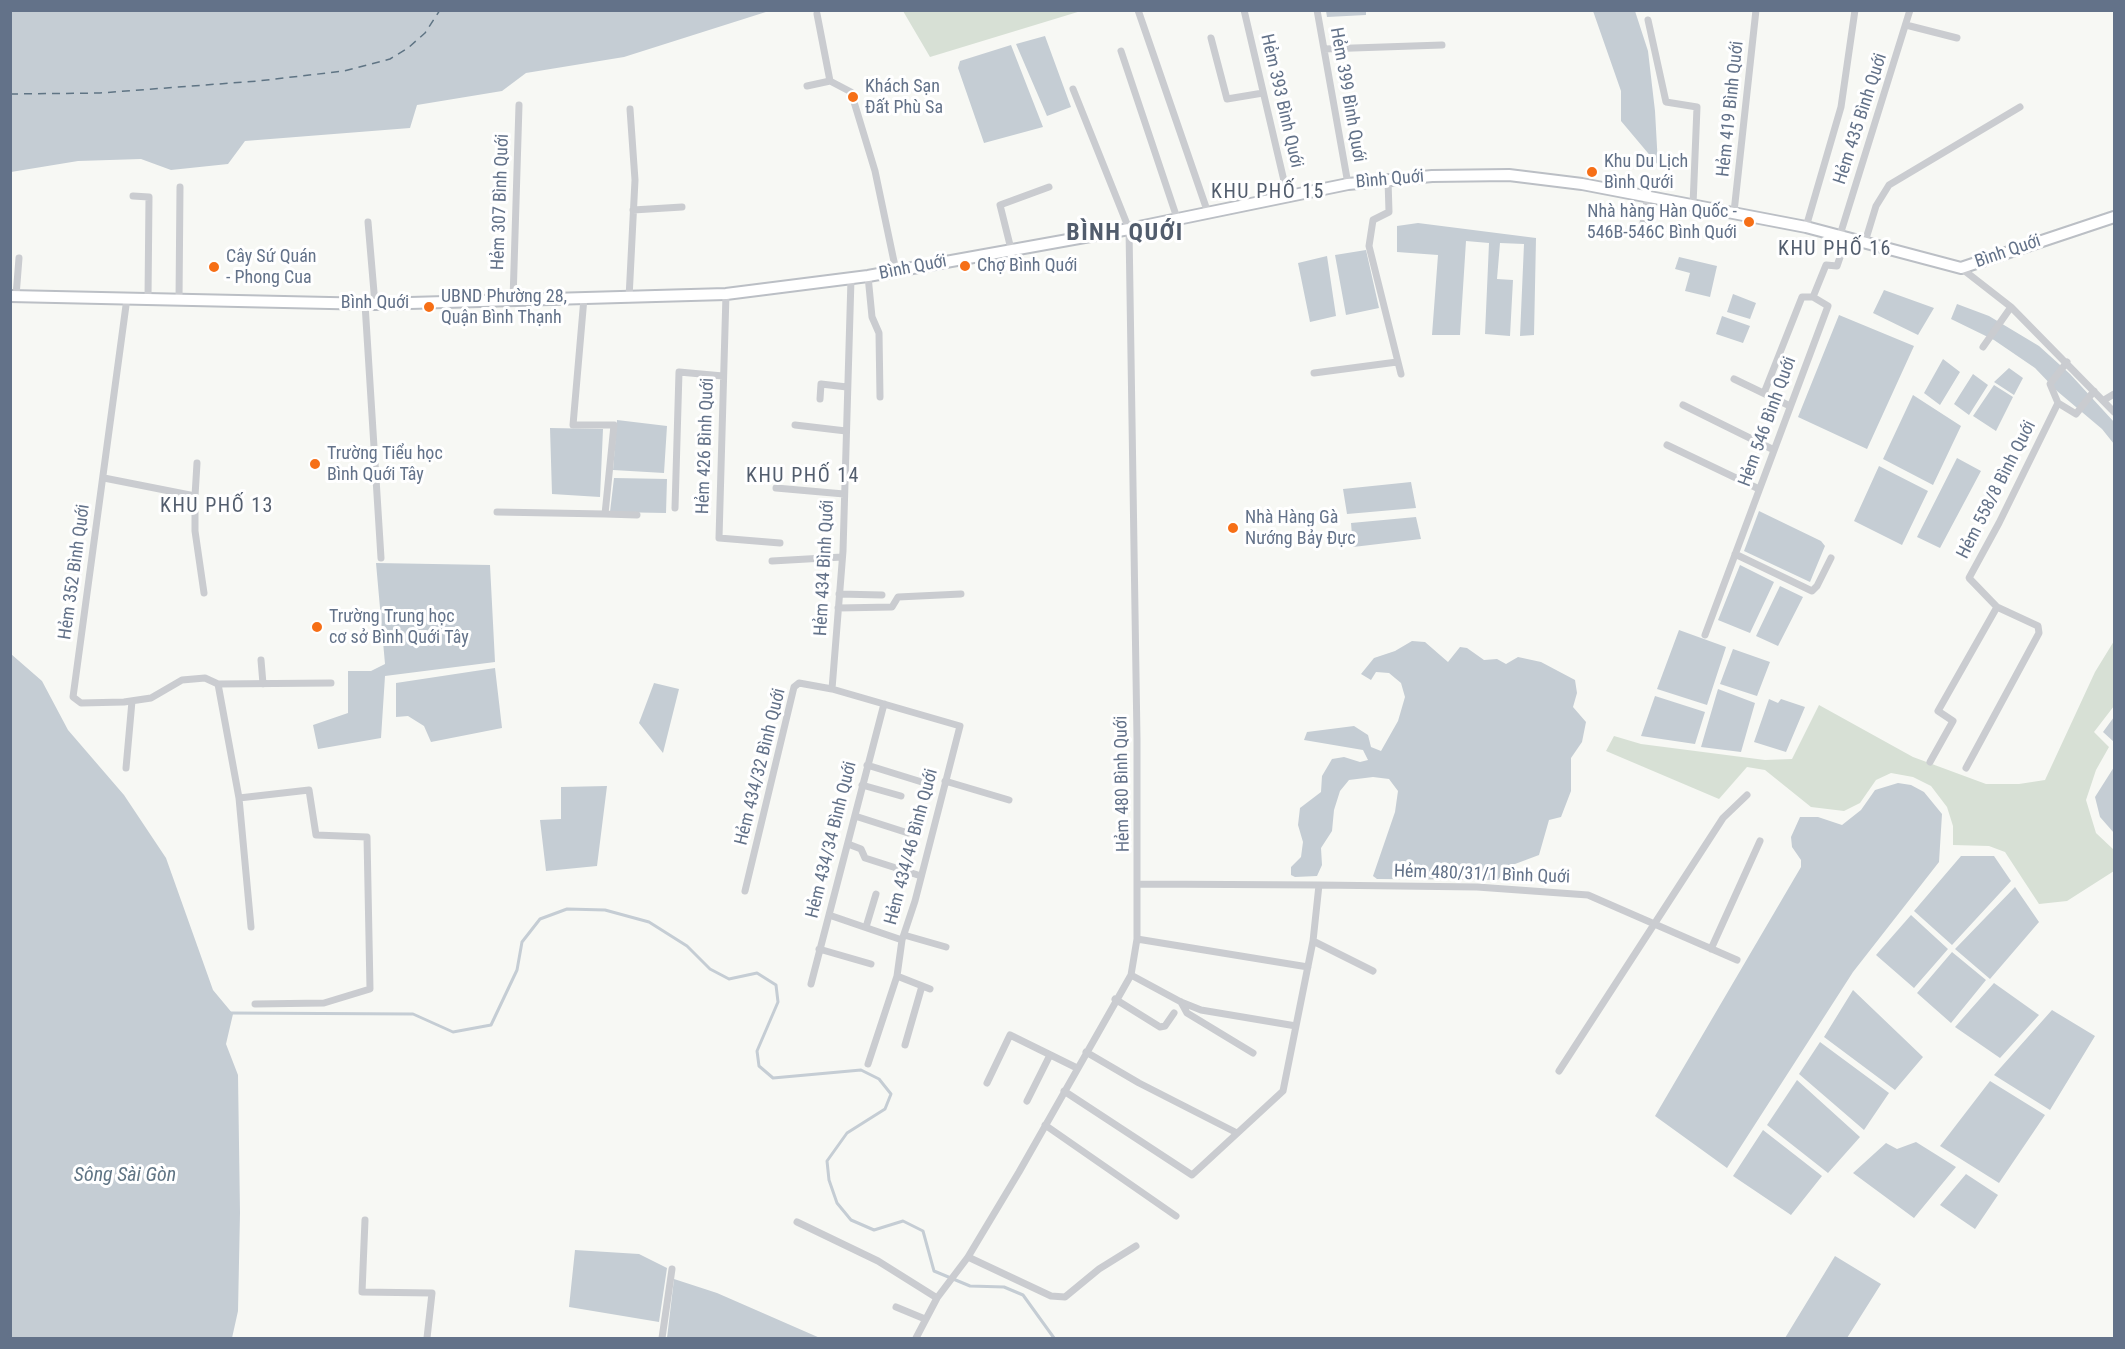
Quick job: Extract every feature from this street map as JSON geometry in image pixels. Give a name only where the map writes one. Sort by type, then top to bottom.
[{"type":"main road","name":"Bình Quới","points":[[13,296],[370,304],[726,294],[868,276],[1129,230],[1177,218],[1287,198],[1348,184],[1388,180],[1509,176],[1582,184],[1806,227],[1960,268],[2115,217]]},
{"type":"street","points":[[1138,10],[1208,213]]},
{"type":"street","name":"Hẻm 393 Bình Quới","points":[[1244,10],[1287,198]]},
{"type":"street","name":"Hẻm 399 Bình Quới","points":[[1317,10],[1348,184]]},
{"type":"street","name":"Hẻm 419 Bình Quới","points":[[1734,212],[1756,10]]},
{"type":"street","points":[[1806,227],[1841,106],[1855,10]]},
{"type":"street","name":"Hẻm 435 Bình Quới","points":[[1844,236],[1910,10]]},
{"type":"street","points":[[817,14],[830,81]]},
{"type":"street","points":[[1648,20],[1666,102],[1697,107],[1693,205]]},
{"type":"street","points":[[1906,25],[1958,38]]},
{"type":"street","points":[[1211,38],[1227,99],[1263,93]]},
{"type":"street","points":[[1324,49],[1442,45]]},
{"type":"street","points":[[1121,51],[1177,218]]},
{"type":"street","points":[[807,86],[830,81],[851,92],[875,171],[896,271]]},
{"type":"street","points":[[1073,88],[1129,230]]},
{"type":"street","name":"Hẻm 307 Bình Quới","points":[[513,300],[519,105]]},
{"type":"street","points":[[1865,242],[1876,206],[1889,185],[2020,107]]},
{"type":"street","points":[[629,298],[635,172],[630,109]]},
{"type":"street","points":[[1388,180],[1389,212],[1373,220],[1369,246],[1401,374]]},
{"type":"street","points":[[178,300],[180,187]]},
{"type":"street","points":[[1011,249],[1000,205],[1049,187]]},
{"type":"street","points":[[133,196],[149,197],[148,298]]},
{"type":"street","points":[[1641,228],[1648,196]]},
{"type":"street","points":[[633,210],[682,207]]},
{"type":"street","points":[[368,222],[381,558]]},
{"type":"street","name":"Hẻm 480 Bình Quới","points":[[916,1338],[937,1298],[968,1257],[1131,975],[1137,939],[1139,884],[1129,230]]},
{"type":"street","points":[[1764,393],[1802,297],[1813,297],[1826,266],[1837,266],[1844,236]]},
{"type":"street","points":[[13,296],[19,258]]},
{"type":"street","points":[[1960,268],[2011,307],[2115,412]]},
{"type":"street","points":[[868,276],[872,317],[879,333],[880,397]]},
{"type":"street","name":"Hẻm 434 Bình Quới","points":[[832,689],[842,557],[850,279]]},
{"type":"street","name":"Hẻm 426 Bình Quới","points":[[726,294],[719,538],[780,543]]},
{"type":"street","name":"Hẻm 546 Bình Quới","points":[[1705,635],[1828,306],[1813,297]]},
{"type":"street","name":"Hẻm 352 Bình Quới","points":[[127,298],[73,697],[81,703],[151,698],[182,680],[205,678],[218,684],[331,683]]},
{"type":"street","points":[[584,298],[573,425],[614,425],[605,514]]},
{"type":"street","points":[[1983,347],[2011,307]]},
{"type":"street","points":[[1314,372],[1397,362]]},
{"type":"street","points":[[2065,363],[2050,388],[2058,403],[2076,414],[2093,392]]},
{"type":"street","points":[[675,508],[679,372],[723,376]]},
{"type":"street","points":[[1734,379],[1791,406]]},
{"type":"street","points":[[820,399],[821,384],[848,387]]},
{"type":"street","points":[[2104,400],[2115,394]]},
{"type":"street","name":"Hẻm 558/8 Bình Quới","points":[[1966,768],[2039,633],[2038,626],[1997,607],[1970,578],[2000,523],[2058,403]]},
{"type":"street","points":[[1683,405],[1774,450]]},
{"type":"street","points":[[795,425],[846,431]]},
{"type":"street","points":[[1667,445],[1759,489]]},
{"type":"street","points":[[198,464],[195,531],[204,593]]},
{"type":"street","points":[[104,478],[195,495]]},
{"type":"street","points":[[776,488],[844,494]]},
{"type":"street","points":[[497,512],[637,515]]},
{"type":"street","points":[[1735,554],[1812,591],[1817,586],[1831,558]]},
{"type":"street","points":[[772,561],[842,557]]},
{"type":"street","points":[[839,594],[882,595]]},
{"type":"street","points":[[838,608],[892,607],[898,597],[961,594]]},
{"type":"street","points":[[1930,762],[1953,721],[1938,711],[1997,607]]},
{"type":"street","points":[[261,660],[264,684]]},
{"type":"street","name":"Hẻm 434/32 Bình Quới","points":[[745,891],[794,687],[799,683],[832,689]]},
{"type":"street","points":[[218,684],[239,798],[251,927]]},
{"type":"street","points":[[832,689],[884,704]]},
{"type":"street","points":[[126,768],[132,700]]},
{"type":"street","name":"Hẻm 434/46 Bình Quới","points":[[868,1064],[897,976],[903,938],[960,726],[884,704]]},
{"type":"street","name":"Hẻm 434/34 Bình Quới","points":[[812,984],[819,949],[884,704]]},
{"type":"street","points":[[867,765],[925,783]]},
{"type":"street","points":[[945,781],[1009,800]]},
{"type":"street","points":[[862,785],[901,796]]},
{"type":"street","points":[[239,798],[309,790],[316,835],[367,837],[370,989],[324,1002],[255,1004]]},
{"type":"street","points":[[1559,1071],[1729,810],[1748,795]]},
{"type":"street","points":[[855,816],[908,833]]},
{"type":"street","points":[[1711,949],[1760,841]]},
{"type":"street","points":[[848,844],[861,849],[865,858],[921,876]]},
{"type":"street","name":"Hẻm 480/31/1 Bình Quới","points":[[1139,884],[1478,887],[1588,895],[1737,960]]},
{"type":"street","points":[[1064,1092],[1192,1175],[1282,1091],[1313,941],[1319,885]]},
{"type":"street","points":[[866,927],[876,894]]},
{"type":"street","points":[[829,915],[903,938],[946,947]]},
{"type":"street","points":[[1137,939],[1308,967]]},
{"type":"street","points":[[1313,941],[1373,971]]},
{"type":"street","points":[[819,949],[871,964]]},
{"type":"street","points":[[1131,975],[1181,1002],[1202,1010],[1296,1026]]},
{"type":"street","points":[[897,976],[930,989]]},
{"type":"street","points":[[905,1045],[922,986]]},
{"type":"street","points":[[1116,999],[1160,1027],[1165,1026],[1174,1013]]},
{"type":"street","points":[[1181,1002],[1187,1013],[1253,1053]]},
{"type":"street","points":[[987,1083],[1010,1035],[1077,1068]]},
{"type":"street","points":[[1086,1052],[1138,1083],[1237,1132]]},
{"type":"street","points":[[1027,1101],[1050,1055]]},
{"type":"street","points":[[1045,1125],[1176,1216]]},
{"type":"street","points":[[365,1220],[362,1292],[432,1293],[427,1338]]},
{"type":"street","points":[[797,1222],[878,1261],[937,1298]]},
{"type":"street","points":[[968,1257],[1052,1296],[1065,1298],[1099,1269],[1136,1246]]},
{"type":"street","points":[[662,1338],[672,1269]]},
{"type":"street","points":[[896,1307],[925,1318]]},
{"type":"shaded area","points":[[903,11],[1081,11],[930,57]]},
{"type":"shaded area","points":[[2114,641],[2114,706],[2094,732],[2109,747],[2096,770],[2086,800],[2096,833],[2114,850],[2114,871],[2067,901],[2039,904],[2005,852],[1989,846],[1953,845],[1953,826],[1947,807],[1931,786],[1913,777],[1891,773],[1876,780],[1860,803],[1844,811],[1811,807],[1765,770],[1747,767],[1719,799],[1606,751],[1614,736],[1641,744],[1765,760],[1792,759],[1819,705],[1913,757],[1986,784],[2019,784],[2045,780],[2095,672]]},
{"type":"water","points":[[11,10],[769,11],[624,57],[526,73],[502,91],[417,105],[410,128],[245,141],[228,164],[171,170],[141,159],[78,161],[11,172]]},
{"type":"water","points":[[1326,11],[1366,11],[1366,15],[1327,17]]},
{"type":"water","points":[[1593,11],[1635,11],[1648,51],[1658,165],[1621,121],[1621,91]]},
{"type":"water","points":[[1045,36],[1071,107],[1047,116],[1016,44]]},
{"type":"water","points":[[1011,45],[1043,127],[984,143],[958,68],[960,61]]},
{"type":"water","points":[[1418,223],[1536,238],[1534,335],[1520,336],[1524,244],[1500,243],[1497,279],[1513,280],[1510,336],[1485,334],[1489,243],[1466,241],[1460,335],[1432,335],[1438,255],[1397,252],[1397,226]]},
{"type":"water","points":[[1366,250],[1379,308],[1346,315],[1335,255]]},
{"type":"water","points":[[1327,256],[1336,316],[1310,322],[1298,263]]},
{"type":"water","points":[[1679,257],[1717,266],[1710,297],[1685,291],[1690,273],[1675,269]]},
{"type":"water","points":[[1884,290],[1934,308],[1918,335],[1873,313]]},
{"type":"water","points":[[1733,294],[1756,303],[1750,319],[1727,312]]},
{"type":"water","points":[[1957,304],[1989,316],[2039,346],[2070,374],[2114,422],[2114,444],[2102,429],[2057,391],[2035,368],[1994,340],[1951,319]]},
{"type":"water","points":[[1839,315],[1914,346],[1867,449],[1798,417]]},
{"type":"water","points":[[1722,316],[1750,326],[1743,343],[1716,334]]},
{"type":"water","points":[[1943,359],[1960,372],[1940,405],[1924,393]]},
{"type":"water","points":[[2009,368],[2023,378],[2014,395],[1994,382]]},
{"type":"water","points":[[1973,374],[1988,385],[1969,415],[1954,404]]},
{"type":"water","points":[[1994,385],[2013,397],[1996,431],[1973,416]]},
{"type":"water","points":[[1913,395],[1961,426],[1933,485],[1883,459]]},
{"type":"water","points":[[617,420],[667,426],[664,473],[613,470]]},
{"type":"water","points":[[550,428],[603,429],[600,497],[552,494]]},
{"type":"water","points":[[1957,458],[1981,471],[1940,548],[1917,537]]},
{"type":"water","points":[[1879,466],[1928,491],[1902,545],[1854,521]]},
{"type":"water","points":[[614,478],[667,479],[666,513],[610,512]]},
{"type":"water","points":[[1411,482],[1416,508],[1347,514],[1343,489]]},
{"type":"water","points":[[1759,511],[1821,541],[1825,546],[1810,582],[1744,551]]},
{"type":"water","points":[[1416,517],[1421,539],[1353,547],[1351,523]]},
{"type":"water","points":[[376,563],[490,565],[495,662],[385,676],[381,738],[318,749],[313,725],[348,713],[348,671],[371,671],[385,664]]},
{"type":"water","points":[[1740,565],[1774,582],[1750,633],[1718,620]]},
{"type":"water","points":[[1780,586],[1803,597],[1778,646],[1756,636]]},
{"type":"water","points":[[1679,630],[1726,647],[1707,705],[1657,689]]},
{"type":"water","points":[[1412,641],[1425,642],[1448,662],[1460,647],[1467,648],[1484,660],[1497,659],[1506,664],[1518,657],[1541,662],[1575,680],[1577,693],[1573,707],[1586,722],[1582,742],[1571,758],[1571,791],[1561,817],[1549,820],[1539,855],[1515,864],[1504,871],[1498,880],[1377,879],[1373,876],[1395,812],[1398,791],[1389,779],[1373,777],[1349,780],[1340,791],[1334,810],[1332,831],[1321,848],[1322,865],[1317,876],[1295,877],[1291,875],[1291,867],[1301,857],[1303,842],[1298,825],[1300,808],[1321,792],[1322,776],[1332,759],[1344,757],[1360,762],[1368,760],[1363,750],[1304,740],[1307,732],[1354,726],[1368,735],[1371,747],[1381,751],[1398,721],[1405,697],[1401,683],[1389,673],[1376,672],[1371,680],[1361,674],[1374,658],[1395,651]]},
{"type":"water","points":[[1733,649],[1770,662],[1757,696],[1720,684]]},
{"type":"water","name":"Sông Sài Gòn","points":[[11,654],[42,681],[68,730],[124,795],[166,858],[213,990],[233,1014],[226,1044],[238,1075],[240,1213],[238,1311],[232,1338],[11,1338]]},
{"type":"water","points":[[495,668],[502,728],[431,742],[424,726],[408,716],[396,717],[396,683]]},
{"type":"water","points":[[654,683],[679,689],[663,753],[639,723]]},
{"type":"water","points":[[1718,689],[1755,703],[1741,752],[1701,747]]},
{"type":"water","points":[[1655,696],[1705,712],[1695,744],[1641,736]]},
{"type":"water","points":[[1769,699],[1778,703],[1781,699],[1805,707],[1786,752],[1754,742]]},
{"type":"water","points":[[2114,717],[2114,742],[2103,732]]},
{"type":"water","points":[[2114,767],[2114,833],[2100,817],[2095,797]]},
{"type":"water","points":[[1898,783],[1911,785],[1924,792],[1942,814],[1939,862],[1853,972],[1727,1168],[1655,1116],[1801,867],[1801,860],[1792,847],[1791,837],[1800,817],[1818,817],[1842,825],[1861,810],[1875,790]]},
{"type":"water","points":[[607,786],[597,866],[546,871],[540,820],[561,819],[561,787]]},
{"type":"water","points":[[1961,856],[1994,856],[2011,881],[1952,945],[1914,911]]},
{"type":"water","points":[[2015,887],[2039,922],[1990,979],[1955,949]]},
{"type":"water","points":[[1911,915],[1948,949],[1914,988],[1876,955]]},
{"type":"water","points":[[1952,952],[1986,980],[1951,1023],[1917,993]]},
{"type":"water","points":[[1994,983],[2039,1015],[2000,1058],[1955,1027]]},
{"type":"water","points":[[1853,990],[1923,1057],[1895,1090],[1824,1037]]},
{"type":"water","points":[[2052,1010],[2095,1036],[2050,1110],[1994,1075]]},
{"type":"water","points":[[1820,1042],[1889,1093],[1864,1130],[1799,1074]]},
{"type":"water","points":[[1797,1080],[1860,1137],[1828,1173],[1767,1125]]},
{"type":"water","points":[[1990,1081],[2045,1115],[1999,1183],[1940,1146]]},
{"type":"water","points":[[1763,1130],[1822,1176],[1791,1215],[1733,1176]]},
{"type":"water","points":[[1916,1142],[1956,1167],[1914,1218],[1853,1173],[1886,1143],[1897,1149]]},
{"type":"water","points":[[1966,1174],[1998,1195],[1975,1229],[1940,1205]]},
{"type":"water","points":[[575,1250],[639,1254],[667,1268],[659,1322],[569,1307]]},
{"type":"water","points":[[1835,1256],[1881,1284],[1847,1338],[1785,1338]]},
{"type":"water","points":[[674,1279],[717,1293],[820,1338],[667,1338]]},
{"type":"waterway","points":[[229,1013],[413,1014],[453,1032],[491,1025],[517,970],[522,942],[540,919],[567,909],[605,910],[649,922],[687,946],[710,969],[729,979],[757,973],[776,985],[778,1002],[757,1051],[759,1066],[773,1078],[861,1070],[879,1079],[891,1094],[885,1109],[847,1133],[827,1161],[829,1180],[837,1203],[851,1220],[874,1230],[903,1221],[923,1231],[934,1271],[970,1286],[1004,1287],[1023,1295],[1054,1338]]},
{"type":"ferry route","points":[[10,94],[100,93],[258,81],[344,71],[390,59],[408,48],[425,33],[440,10]]},
{"type":"place","name":"Khách Sạn Đất Phù Sa","points":[[853,97]]},
{"type":"place","name":"Khu Du Lịch Bình Qưới","points":[[1592,172]]},
{"type":"place","name":"Nhà hàng Hàn Quốc - 546B-546C Bình Quới","points":[[1749,222]]},
{"type":"place","name":"Chợ Bình Quới","points":[[965,266]]},
{"type":"place","name":"Cây Sứ Quán - Phong Cua","points":[[214,267]]},
{"type":"place","name":"UBND Phường 28, Quận Bình Thạnh","points":[[429,307]]},
{"type":"place","name":"Trường Tiểu học Bình Quới Tây","points":[[315,464]]},
{"type":"place","name":"Nhà Hàng Gà Nướng Bảy Đực","points":[[1233,528]]},
{"type":"place","name":"Trường Trung học cơ sở Bình Quới Tây","points":[[317,627]]},
{"type":"district","name":"KHU PHỐ 15","points":[[1268,193]]},
{"type":"district","name":"BÌNH QUỚI","points":[[1125,234]]},
{"type":"district","name":"KHU PHỐ 16","points":[[1835,250]]},
{"type":"district","name":"KHU PHỐ 14","points":[[803,477]]},
{"type":"district","name":"KHU PHỐ 13","points":[[217,507]]}]
